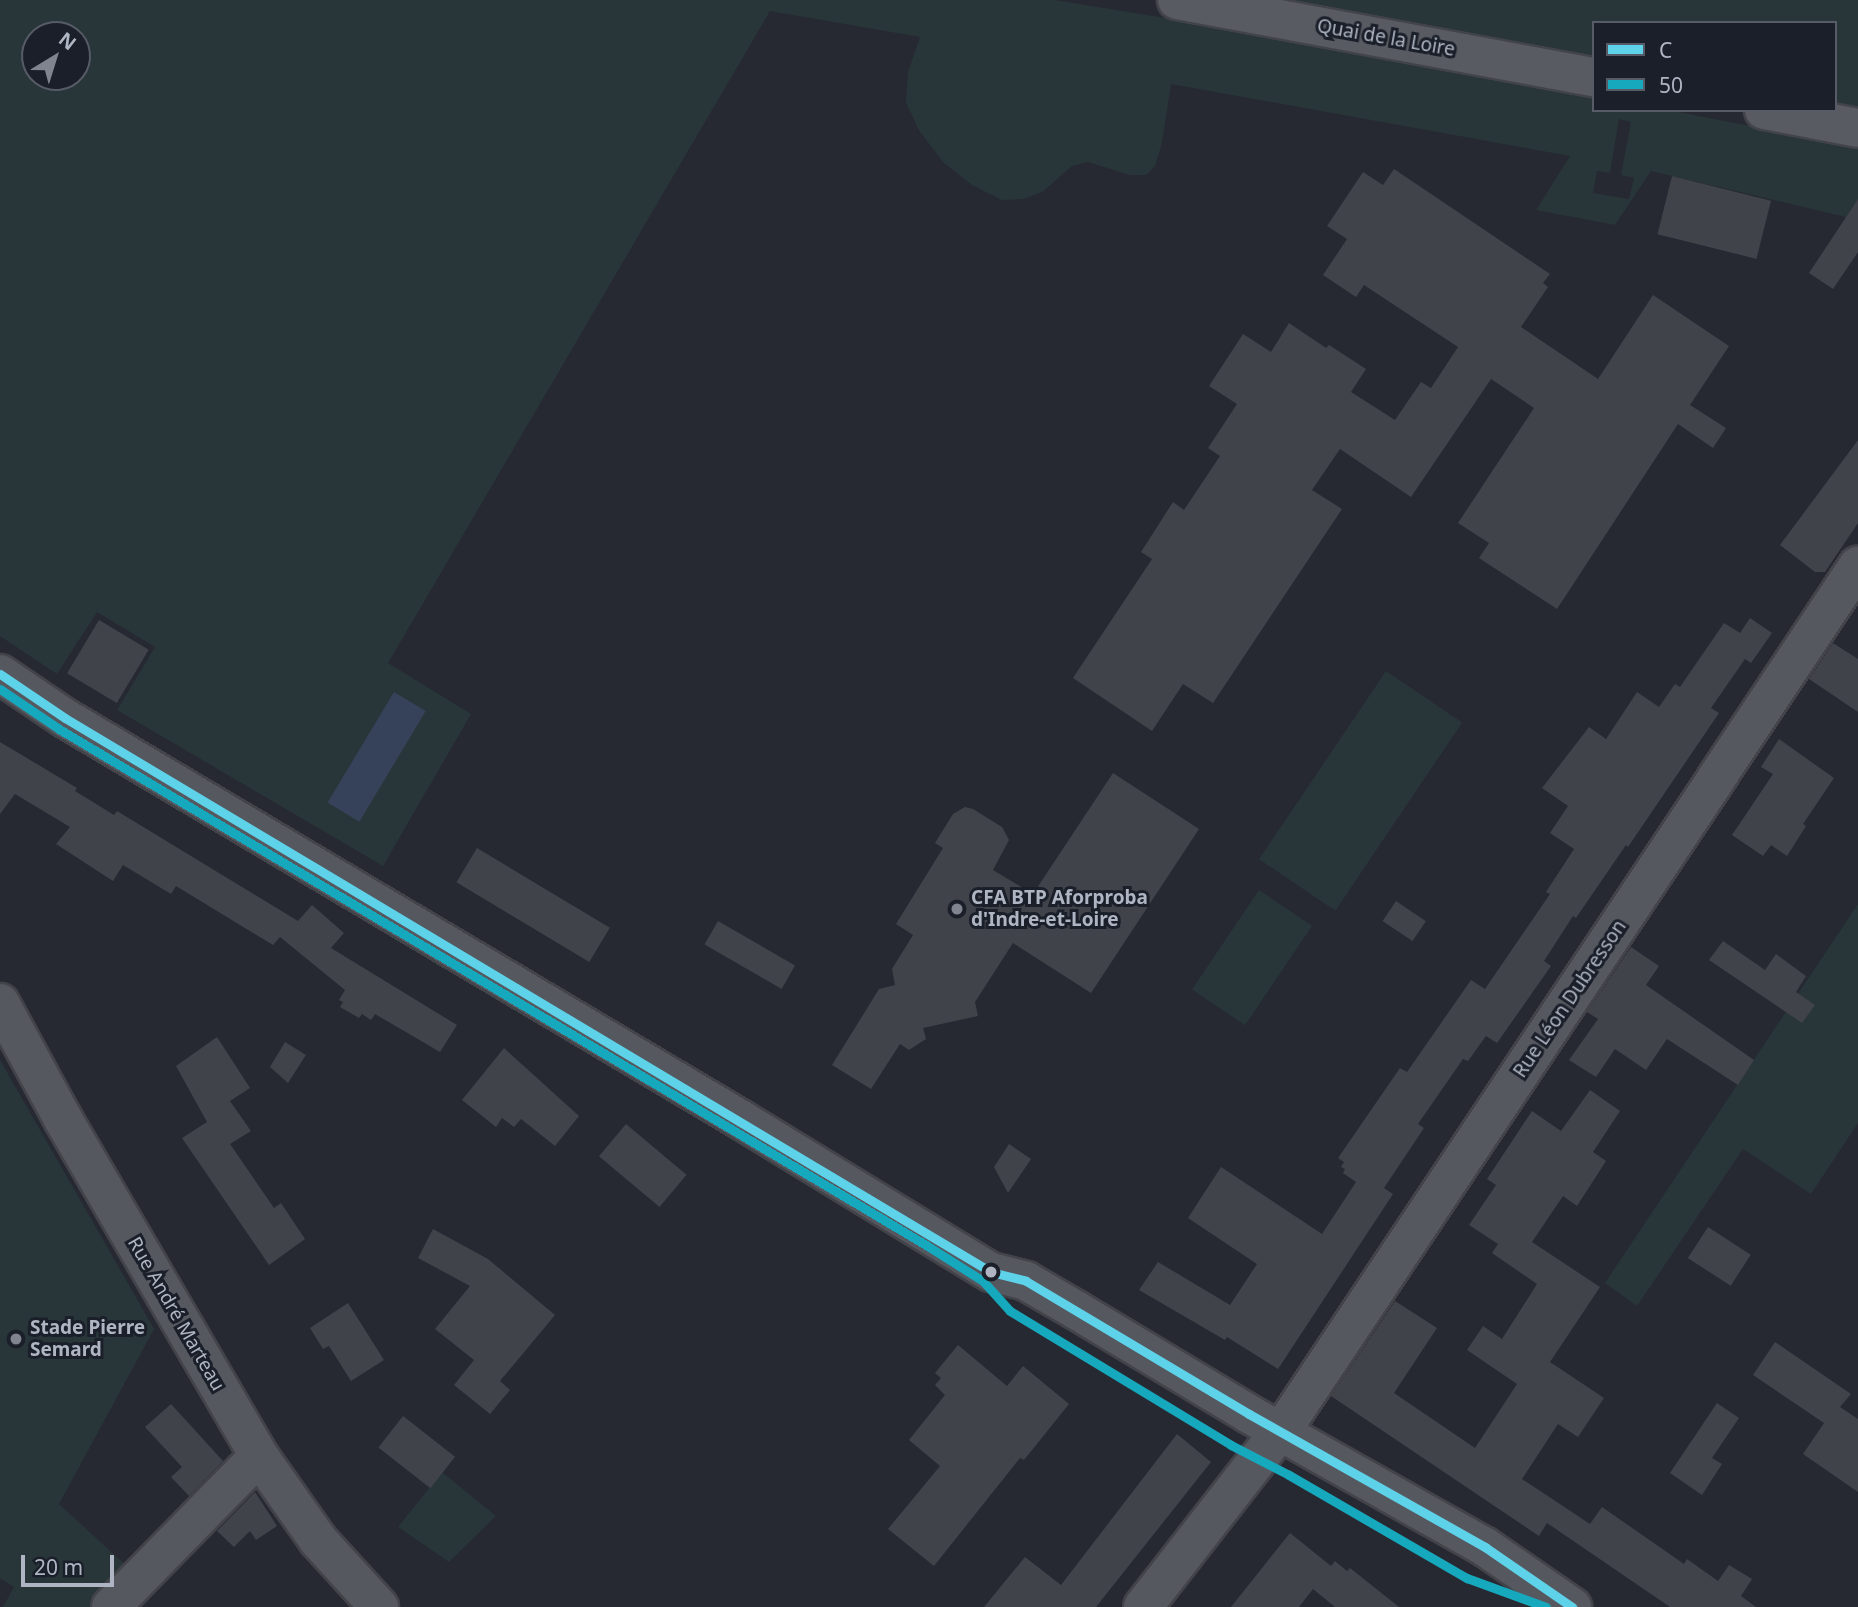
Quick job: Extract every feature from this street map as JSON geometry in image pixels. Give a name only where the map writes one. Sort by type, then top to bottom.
[{"type":"main road","name":"Quai de la Loire","points":[[1177,0],[1592,78]]},
{"type":"main road","points":[[1774,112],[1858,128]]},
{"type":"street","name":"Rue Léon Dubresson","points":[[1143,1607],[1274,1441],[1858,566]]},
{"type":"street","points":[[0,674],[65,718],[991,1272],[1026,1282],[1274,1441],[1485,1547],[1563,1602]]},
{"type":"street","name":"Rue André Marteau","points":[[0,1003],[259,1456],[318,1540],[379,1607]]},
{"type":"street","points":[[111,1607],[259,1456]]},
{"type":"shaded area","points":[[0,0],[1055,0],[1287,38],[1592,95],[1592,112],[1678,112],[1858,147],[1858,215],[1849,213],[1846,217],[1651,171],[1615,225],[1536,210],[1570,156],[1171,84],[1162,143],[1155,166],[1146,175],[1130,175],[1088,162],[1072,166],[1042,192],[1024,199],[1002,200],[972,185],[944,163],[920,132],[906,103],[908,72],[920,37],[770,11],[388,663],[471,714],[383,866],[117,710],[155,647],[97,612],[57,674],[0,636]],"holes":[[[1619,119],[1631,122],[1621,175],[1634,178],[1629,199],[1593,193],[1597,171],[1610,173]]]},
{"type":"shaded area","points":[[1277,0],[1858,0],[1858,109],[1837,105],[1837,21],[1592,21],[1592,58]]},
{"type":"shaded area","points":[[1386,671],[1462,722],[1335,911],[1259,859]]},
{"type":"shaded area","points":[[1259,890],[1312,926],[1245,1025],[1192,989]]},
{"type":"shaded area","points":[[1858,904],[1858,1123],[1811,1194],[1743,1149],[1637,1306],[1605,1283]]},
{"type":"shaded area","points":[[0,1060],[154,1329],[59,1504],[131,1570],[97,1607],[3,1607],[14,1587],[0,1578]]},
{"type":"shaded area","points":[[442,1472],[496,1516],[449,1562],[398,1527]]},
{"type":"water","points":[[394,692],[426,711],[359,822],[328,803]]},
{"type":"building","points":[[1394,169],[1550,274],[1543,283],[1548,287],[1521,327],[1598,379],[1653,295],[1729,346],[1690,405],[1726,428],[1713,448],[1678,424],[1557,609],[1479,558],[1489,543],[1458,523],[1534,408],[1491,379],[1411,497],[1340,449],[1312,490],[1342,509],[1213,703],[1183,684],[1152,731],[1073,678],[1152,559],[1141,552],[1173,502],[1184,510],[1220,456],[1208,448],[1237,404],[1209,386],[1243,334],[1271,352],[1289,323],[1326,348],[1329,345],[1366,369],[1351,392],[1395,420],[1421,382],[1431,388],[1458,347],[1364,285],[1356,297],[1323,275],[1347,239],[1327,226],[1363,172],[1383,185]]},
{"type":"building","points":[[1672,176],[1771,201],[1756,259],[1657,234]]},
{"type":"building","points":[[1858,199],[1858,252],[1833,289],[1809,273]]},
{"type":"building","points":[[1858,440],[1858,523],[1825,572],[1815,572],[1780,545]]},
{"type":"building","points":[[1750,618],[1772,633],[1751,663],[1745,659],[1711,708],[1719,713],[1628,847],[1626,845],[1576,918],[1573,916],[1544,961],[1551,966],[1497,1043],[1486,1036],[1468,1061],[1463,1059],[1418,1124],[1424,1128],[1384,1188],[1393,1194],[1278,1369],[1227,1337],[1225,1340],[1139,1290],[1158,1262],[1230,1305],[1257,1264],[1188,1218],[1221,1167],[1322,1234],[1356,1182],[1343,1173],[1345,1169],[1341,1167],[1344,1162],[1338,1158],[1400,1068],[1407,1072],[1471,980],[1485,989],[1550,894],[1546,892],[1574,849],[1550,833],[1568,806],[1542,788],[1589,727],[1606,739],[1637,692],[1659,707],[1675,684],[1680,687],[1724,623],[1740,633]]},
{"type":"building","points":[[99,620],[149,650],[117,703],[67,673]]},
{"type":"building","points":[[1833,643],[1858,659],[1858,712],[1809,679]]},
{"type":"building","points":[[1779,739],[1834,778],[1803,824],[1806,826],[1787,856],[1771,845],[1763,856],[1732,835],[1773,774],[1761,767]]},
{"type":"building","points":[[0,742],[77,788],[75,791],[114,815],[117,811],[298,921],[312,905],[344,933],[331,948],[457,1025],[440,1052],[375,1014],[371,1020],[362,1014],[359,1018],[340,1007],[343,1002],[339,1000],[345,990],[280,937],[273,945],[176,886],[171,894],[123,865],[113,881],[56,844],[70,827],[15,794],[0,814]]},
{"type":"building","points":[[1113,773],[1199,829],[1091,993],[1013,943],[975,1002],[978,1016],[923,1028],[926,1039],[909,1050],[900,1044],[871,1089],[832,1065],[879,989],[895,985],[892,969],[913,935],[896,924],[943,848],[935,843],[953,814],[965,807],[973,809],[1002,827],[1009,840],[993,870],[1033,894]]},
{"type":"building","points":[[477,848],[610,928],[589,962],[456,882]]},
{"type":"building","points":[[1396,901],[1426,921],[1412,941],[1383,921]]},
{"type":"building","points":[[718,921],[795,965],[782,989],[704,944]]},
{"type":"building","points":[[1723,941],[1765,970],[1776,954],[1806,976],[1796,992],[1815,1005],[1802,1023],[1709,960]]},
{"type":"building","points":[[1631,947],[1659,966],[1646,985],[1754,1060],[1738,1085],[1667,1039],[1646,1070],[1615,1049],[1596,1077],[1569,1060],[1598,1019],[1587,1012]]},
{"type":"building","points":[[217,1037],[250,1088],[230,1101],[251,1131],[230,1144],[274,1208],[281,1203],[305,1239],[269,1265],[182,1138],[207,1122],[176,1066]]},
{"type":"building","points":[[285,1042],[306,1055],[288,1083],[270,1067]]},
{"type":"building","points":[[504,1048],[579,1116],[555,1146],[521,1119],[514,1127],[502,1118],[496,1127],[462,1100]]},
{"type":"building","points":[[1590,1090],[1620,1111],[1593,1152],[1606,1161],[1577,1206],[1563,1196],[1532,1242],[1600,1287],[1550,1362],[1604,1398],[1578,1437],[1558,1424],[1522,1479],[1590,1524],[1602,1507],[1684,1564],[1687,1559],[1718,1581],[1729,1565],[1752,1579],[1741,1596],[1756,1607],[1670,1607],[1547,1523],[1539,1536],[1331,1396],[1395,1301],[1437,1328],[1394,1393],[1475,1448],[1517,1384],[1467,1350],[1483,1326],[1502,1339],[1537,1284],[1492,1253],[1498,1244],[1469,1225],[1496,1185],[1487,1179],[1532,1111],[1561,1131]]},
{"type":"building","points":[[626,1124],[687,1175],[660,1207],[599,1156]]},
{"type":"building","points":[[1009,1144],[1031,1159],[1008,1193],[994,1167]]},
{"type":"building","points":[[1708,1227],[1751,1255],[1731,1286],[1688,1258]]},
{"type":"building","points":[[433,1229],[488,1259],[555,1315],[500,1381],[510,1390],[490,1414],[454,1385],[474,1360],[435,1329],[470,1286],[418,1258]]},
{"type":"building","points":[[348,1303],[384,1360],[351,1381],[329,1346],[323,1349],[310,1328]]},
{"type":"building","points":[[1775,1342],[1851,1394],[1840,1407],[1858,1419],[1858,1492],[1803,1454],[1824,1423],[1753,1375]]},
{"type":"building","points":[[958,1345],[1007,1386],[1023,1366],[1069,1404],[1024,1460],[1020,1458],[934,1566],[888,1529],[940,1466],[909,1440],[945,1395],[935,1385],[941,1378],[935,1373]]},
{"type":"building","points":[[1717,1403],[1739,1418],[1712,1458],[1722,1464],[1702,1495],[1670,1473]]},
{"type":"building","points":[[171,1404],[223,1461],[189,1496],[171,1477],[182,1467],[145,1427]]},
{"type":"building","points":[[403,1416],[455,1457],[430,1488],[378,1448]]},
{"type":"building","points":[[1177,1434],[1211,1462],[1096,1607],[984,1607],[1025,1557],[1061,1585]]},
{"type":"building","points":[[255,1492],[277,1526],[256,1540],[250,1531],[234,1547],[217,1531]]},
{"type":"building","points":[[1290,1533],[1331,1566],[1335,1561],[1347,1571],[1350,1568],[1399,1607],[1335,1607],[1313,1589],[1299,1607],[1231,1607]]},
{"type":"transit line","name":"C","points":[[0,674],[65,718],[991,1272],[1026,1281],[1249,1414],[1485,1547],[1572,1607]]},
{"type":"transit line","name":"50","points":[[0,689],[59,729],[926,1245],[983,1281],[1010,1311],[1231,1445],[1289,1475],[1467,1578],[1546,1607]]},
{"type":"place","name":"CFA BTP Aforproba d'Indre-et-Loire","points":[[957,909]]},
{"type":"place","name":"Stade Pierre Semard","points":[[16,1339]]}]
